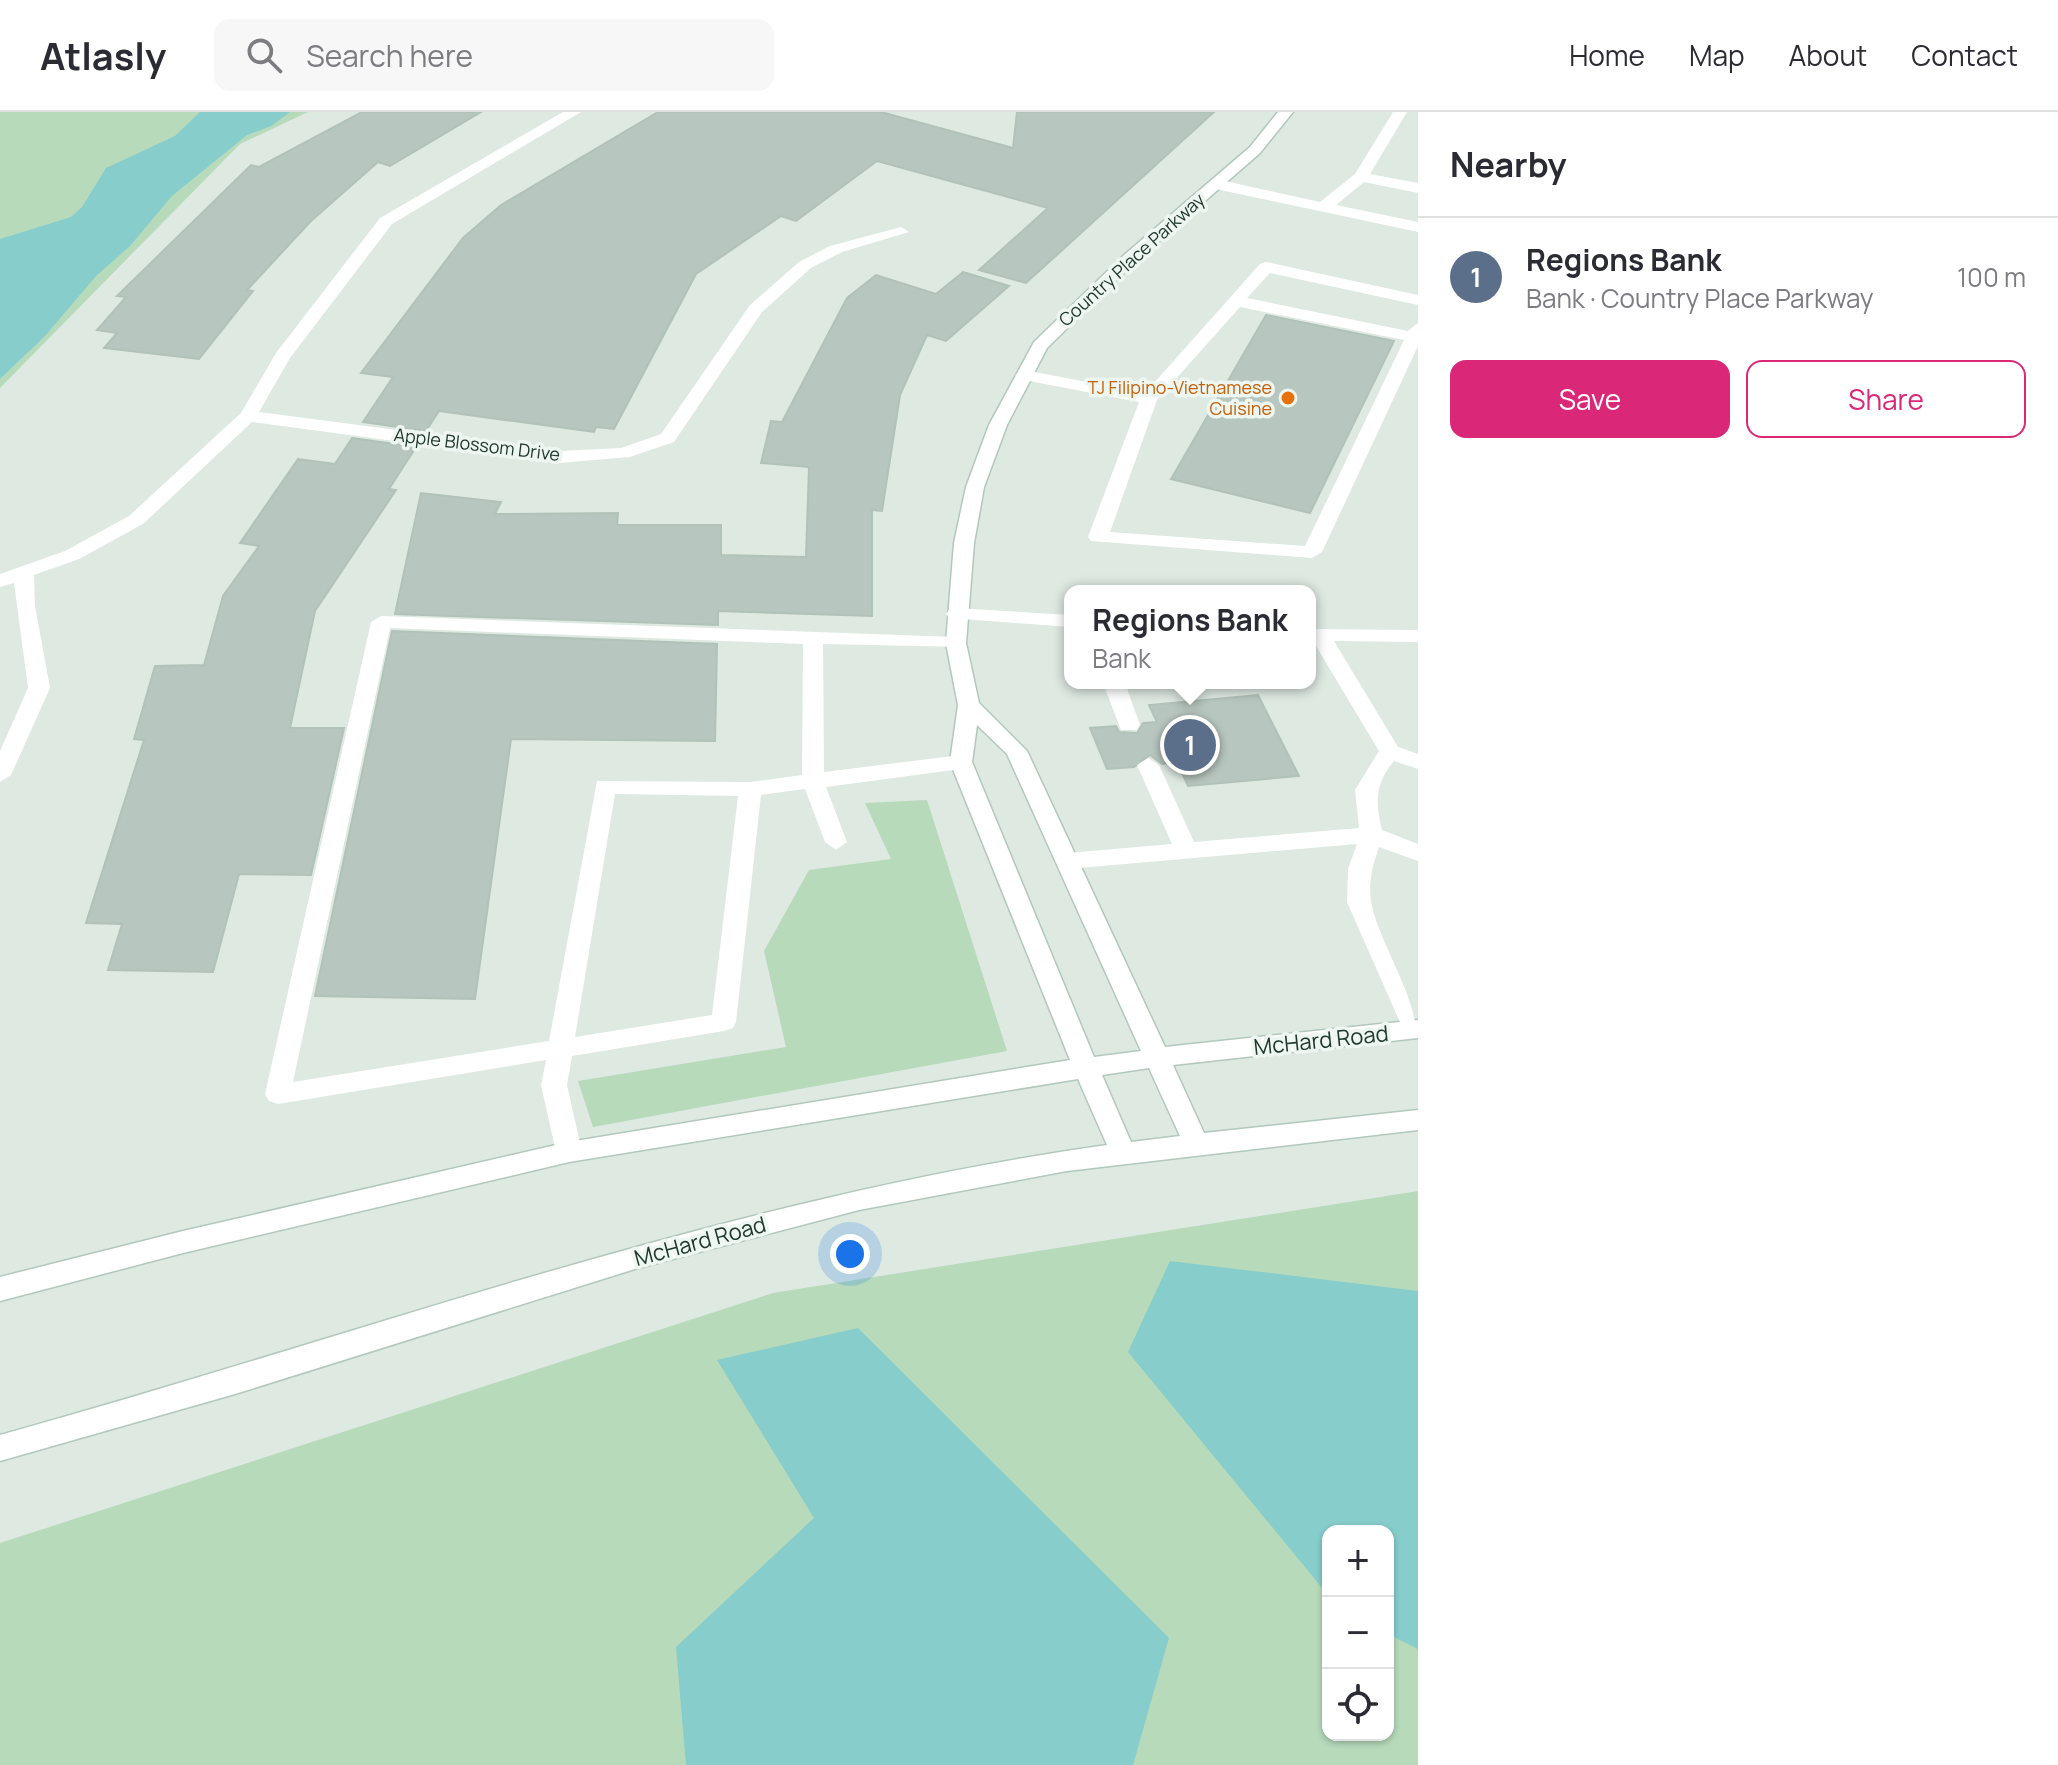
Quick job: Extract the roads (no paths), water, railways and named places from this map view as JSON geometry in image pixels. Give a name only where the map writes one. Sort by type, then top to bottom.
[{"type":"street","points":[[0,581],[24,575],[72,555],[136,520],[248,416],[282,357],[386,221],[574,112]]},
{"type":"street","name":"Country Place Parkway","points":[[969,705],[956,643],[964,543],[975,487],[998,425],[1024,375],[1040,346],[1075,309],[1255,150],[1286,112]]},
{"type":"street","points":[[1322,208],[1361,177],[1400,112]]},
{"type":"street","points":[[1361,177],[1418,188]]},
{"type":"street","points":[[1216,184],[1418,227]]},
{"type":"street","name":"Apple Blossom Drive","points":[[248,416],[559,457],[623,453],[668,438],[756,309],[805,265],[836,249],[901,232]]},
{"type":"street","points":[[1236,301],[1416,332],[1312,552],[1098,537],[1149,399],[1266,267],[1418,300]]},
{"type":"street","points":[[1024,375],[1149,399]]},
{"type":"street","points":[[0,775],[39,688],[25,606],[24,575]]},
{"type":"street","points":[[956,614],[1064,621]]},
{"type":"street","points":[[750,789],[724,1022],[278,1094],[381,622],[956,643]]},
{"type":"street","points":[[1316,635],[1418,636]]},
{"type":"street","points":[[813,637],[813,781],[836,842]]},
{"type":"street","points":[[1316,637],[1390,752],[1418,762]]},
{"type":"street","points":[[1116,689],[1129,725]]},
{"type":"street","points":[[969,705],[961,762],[1085,1068],[1124,1155]]},
{"type":"street","points":[[969,705],[1016,751],[1196,1143]]},
{"type":"street","points":[[1390,752],[1372,771],[1362,801],[1372,835],[1360,869],[1359,902],[1374,942],[1417,1029]]},
{"type":"street","points":[[569,1152],[554,1085],[605,786],[750,789],[961,762]]},
{"type":"street","points":[[1148,765],[1186,851]]},
{"type":"street","points":[[1067,861],[1372,835],[1418,853]]},
{"type":"street","name":"McHard Road","points":[[0,1289],[183,1242],[569,1152],[1085,1068],[1417,1029]]},
{"type":"street","name":"McHard Road","points":[[0,1448],[266,1372],[581,1272],[858,1199],[1015,1170],[1196,1143],[1418,1120]]},
{"type":"water","points":[[200,112],[290,112],[271,126],[247,135],[172,196],[130,246],[96,276],[45,336],[0,379],[0,239],[71,217],[82,207],[106,168],[175,136]]},
{"type":"water","points":[[1170,1261],[1418,1291],[1418,1649],[1394,1637],[1394,1525],[1322,1525],[1322,1588],[1128,1352]]},
{"type":"water","points":[[858,1328],[1169,1638],[1133,1765],[686,1765],[676,1647],[814,1518],[717,1360]]},
{"type":"place","name":"TJ Filipino-Vietnamese Cuisine","points":[[1288,398]]},
{"type":"place","name":"Regions Bank","points":[[1190,745]]}]
